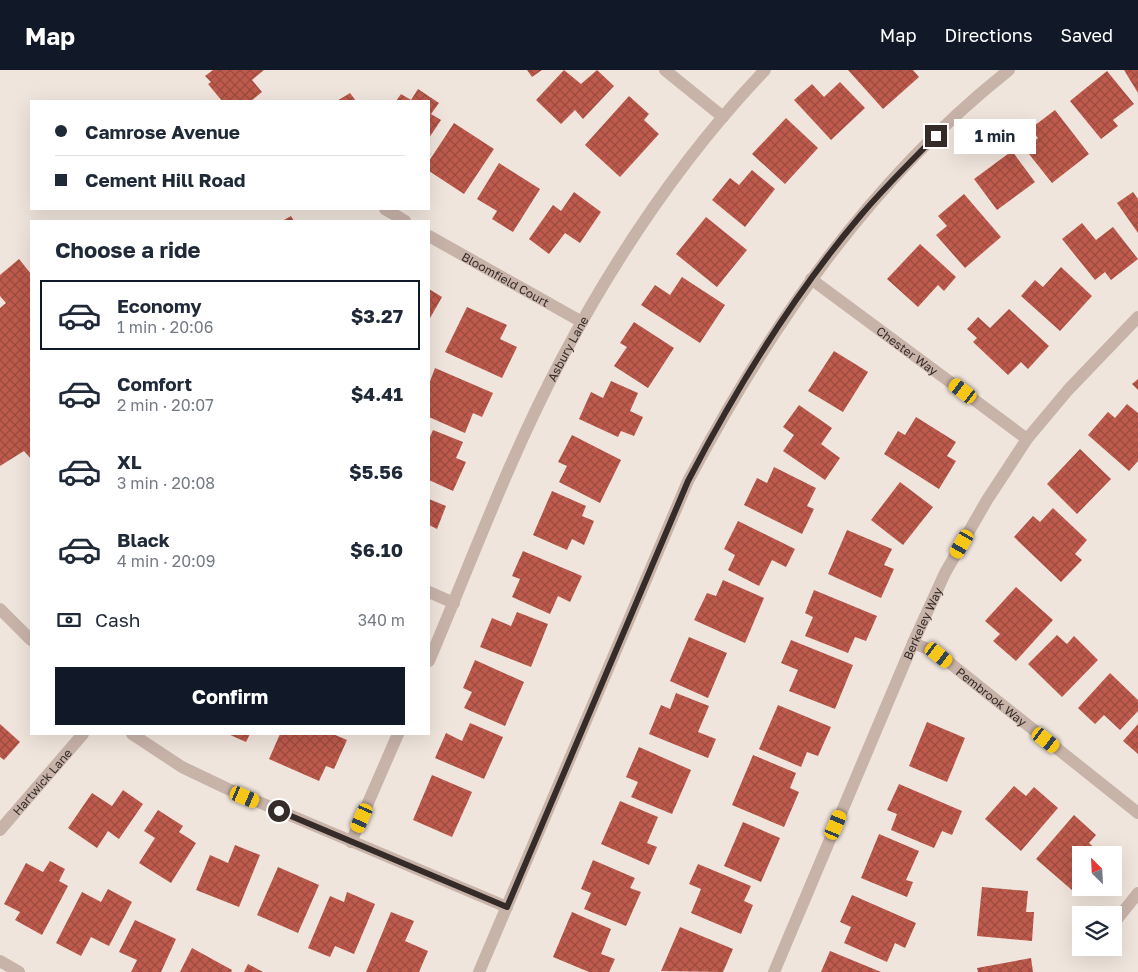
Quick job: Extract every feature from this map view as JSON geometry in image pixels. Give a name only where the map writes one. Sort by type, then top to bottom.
[{"type":"street","points":[[665,70],[723,117]]},
{"type":"street","name":"Asbury Lane","points":[[430,659],[534,415],[582,322],[655,205],[723,117],[765,70]]},
{"type":"street","points":[[479,972],[688,481],[758,355],[811,280],[860,216],[949,123],[1009,70]]},
{"type":"street","points":[[387,210],[404,220]]},
{"type":"street","name":"Bloomfield Court","points":[[430,237],[582,322]]},
{"type":"street","name":"Chester Way","points":[[811,280],[1028,439]]},
{"type":"street","name":"Berkeley Way","points":[[774,972],[913,644],[949,565],[987,500],[1028,439],[1068,390],[1138,317]]},
{"type":"street","points":[[430,592],[454,602]]},
{"type":"street","points":[[0,608],[30,639]]},
{"type":"street","name":"Pembrook Way","points":[[913,644],[936,652],[1138,812]]},
{"type":"street","name":"Hartwick Lane","points":[[0,830],[82,735]]},
{"type":"street","points":[[134,735],[182,766],[228,789],[507,907]]},
{"type":"street","points":[[352,842],[398,735]]},
{"type":"street","points":[[1122,913],[1138,893]]},
{"type":"street","points":[[0,961],[19,972]]},
{"type":"building","points":[[213,70],[264,70],[252,80],[262,92],[252,100],[221,100],[208,84],[211,82],[205,76]]},
{"type":"building","points":[[527,70],[542,70],[532,77]]},
{"type":"building","points":[[564,70],[581,84],[597,70],[614,86],[583,119],[575,110],[561,124],[536,100]]},
{"type":"building","points":[[848,70],[913,70],[919,77],[883,109]]},
{"type":"building","points":[[1124,70],[1138,70],[1138,93]]},
{"type":"building","points":[[1107,71],[1134,104],[1113,120],[1118,126],[1101,139],[1070,101]]},
{"type":"building","points":[[840,82],[865,108],[831,140],[794,100],[812,84],[824,97]]},
{"type":"building","points":[[418,89],[439,103],[431,114],[441,120],[430,136],[430,100],[411,100]]},
{"type":"building","points":[[350,93],[355,100],[339,100]]},
{"type":"building","points":[[401,94],[411,100],[397,100]]},
{"type":"building","points":[[629,96],[649,114],[644,120],[659,134],[620,177],[585,145]]},
{"type":"building","points":[[1055,110],[1089,154],[1052,183],[1025,149],[1038,138],[1030,129]]},
{"type":"building","points":[[786,118],[818,148],[785,184],[752,154]]},
{"type":"building","points":[[454,123],[494,149],[464,194],[430,172],[430,159]]},
{"type":"building","points":[[1012,151],[1035,182],[997,210],[974,179]]},
{"type":"building","points":[[499,163],[540,189],[513,232],[492,219],[497,211],[477,199]]},
{"type":"building","points":[[752,170],[775,189],[745,227],[712,200],[730,178],[739,185]]},
{"type":"building","points":[[574,192],[601,212],[580,243],[565,233],[549,254],[529,239],[553,205],[561,211]]},
{"type":"building","points":[[1133,192],[1138,199],[1138,233],[1117,203]]},
{"type":"building","points":[[964,194],[1001,237],[965,268],[936,235],[947,226],[938,216]]},
{"type":"building","points":[[291,216],[293,220],[284,220]]},
{"type":"building","points":[[706,217],[747,250],[717,287],[676,254]]},
{"type":"building","points":[[1082,223],[1096,240],[1113,227],[1138,259],[1111,280],[1105,272],[1095,280],[1062,239]]},
{"type":"building","points":[[920,244],[956,277],[944,291],[938,285],[918,307],[887,279]]},
{"type":"building","points":[[19,259],[30,273],[30,458],[24,451],[0,466],[0,308],[6,303],[0,296],[0,275]]},
{"type":"building","points":[[1061,267],[1092,296],[1060,331],[1021,296],[1035,280],[1043,287]]},
{"type":"building","points":[[682,277],[725,305],[700,343],[641,305],[655,285],[670,295]]},
{"type":"building","points":[[430,290],[442,297],[430,318]]},
{"type":"building","points":[[467,307],[507,325],[500,339],[517,347],[502,378],[445,352]]},
{"type":"building","points":[[1009,309],[1049,346],[1028,369],[1021,362],[1008,375],[973,342],[977,338],[967,329],[978,317],[990,328]]},
{"type":"building","points":[[634,322],[674,348],[648,388],[614,366],[627,347],[620,343]]},
{"type":"building","points":[[834,351],[868,372],[843,412],[808,391]]},
{"type":"building","points":[[435,368],[493,393],[482,417],[473,413],[465,433],[430,417],[430,381]]},
{"type":"building","points":[[1138,379],[1138,390],[1132,384]]},
{"type":"building","points":[[611,381],[638,393],[630,411],[643,417],[634,436],[621,431],[618,437],[579,419],[591,392],[603,398]]},
{"type":"building","points":[[1127,404],[1138,413],[1138,461],[1129,471],[1088,435],[1108,412],[1115,418]]},
{"type":"building","points":[[799,405],[832,428],[821,444],[840,458],[825,480],[783,451],[794,435],[783,427]]},
{"type":"building","points":[[916,417],[956,442],[947,456],[956,461],[939,489],[884,454],[898,431],[905,435]]},
{"type":"building","points":[[433,430],[463,442],[456,458],[466,462],[453,491],[430,480],[430,437]]},
{"type":"building","points":[[572,435],[621,460],[600,503],[559,482],[567,466],[558,462]]},
{"type":"building","points":[[1080,449],[1111,479],[1077,514],[1047,484]]},
{"type":"building","points":[[774,467],[816,488],[807,506],[814,509],[802,534],[744,505],[757,478],[767,483]]},
{"type":"building","points":[[900,482],[933,507],[903,545],[871,520]]},
{"type":"building","points":[[552,491],[586,506],[582,516],[594,521],[584,545],[572,539],[567,550],[533,535]]},
{"type":"building","points":[[430,499],[446,506],[437,529],[430,526]]},
{"type":"building","points":[[1053,508],[1087,540],[1075,554],[1082,560],[1061,582],[1014,537],[1033,516],[1040,522]]},
{"type":"building","points":[[738,521],[795,549],[786,567],[772,560],[759,586],[728,570],[735,555],[724,549]]},
{"type":"building","points":[[847,530],[892,549],[884,565],[894,569],[881,598],[828,574]]},
{"type":"building","points":[[523,551],[582,576],[570,602],[558,596],[550,614],[512,597],[520,579],[512,576]]},
{"type":"building","points":[[723,580],[764,598],[745,643],[694,620],[707,593],[716,596]]},
{"type":"building","points":[[1016,587],[1053,620],[1016,661],[993,641],[1000,634],[985,621]]},
{"type":"building","points":[[814,590],[877,616],[866,641],[855,637],[848,653],[805,636],[813,617],[805,613]]},
{"type":"building","points":[[517,612],[548,624],[531,667],[480,647],[492,618],[511,626]]},
{"type":"building","points":[[1057,635],[1067,644],[1074,636],[1098,660],[1062,697],[1028,664]]},
{"type":"building","points":[[689,637],[727,653],[708,698],[670,681]]},
{"type":"building","points":[[791,640],[853,665],[835,709],[789,691],[798,670],[781,663]]},
{"type":"building","points":[[475,660],[524,682],[505,726],[464,708],[472,692],[463,688]]},
{"type":"building","points":[[1110,673],[1138,700],[1138,711],[1120,730],[1104,715],[1095,724],[1078,708]]},
{"type":"building","points":[[676,693],[709,706],[698,732],[716,739],[708,758],[649,734],[661,705],[670,709]]},
{"type":"building","points":[[778,705],[831,727],[818,756],[807,752],[801,767],[759,749]]},
{"type":"building","points":[[927,722],[965,738],[947,782],[909,766]]},
{"type":"building","points":[[470,723],[503,737],[484,779],[435,758],[446,733],[462,741]]},
{"type":"building","points":[[0,724],[20,742],[4,760],[0,757]]},
{"type":"building","points":[[1138,724],[1138,754],[1123,741]]},
{"type":"building","points":[[230,735],[250,735],[246,742]]},
{"type":"building","points":[[280,735],[335,735],[347,740],[334,769],[326,766],[319,781],[269,759]]},
{"type":"building","points":[[639,747],[691,770],[672,814],[631,797],[638,782],[626,777]]},
{"type":"building","points":[[753,755],[796,773],[790,788],[799,792],[784,827],[732,805]]},
{"type":"building","points":[[432,775],[472,792],[452,837],[413,820]]},
{"type":"building","points":[[899,784],[962,811],[952,835],[942,831],[934,848],[891,830],[897,814],[887,810]]},
{"type":"building","points":[[1014,786],[1026,796],[1034,787],[1058,808],[1021,851],[985,819]]},
{"type":"building","points":[[123,790],[143,804],[119,839],[108,831],[97,848],[68,828],[92,793],[112,806]]},
{"type":"building","points":[[620,801],[658,817],[647,843],[657,847],[649,865],[601,844]]},
{"type":"building","points":[[158,810],[183,826],[179,832],[196,843],[171,883],[139,863],[155,838],[144,831]]},
{"type":"building","points":[[1074,815],[1096,835],[1089,843],[1092,846],[1072,846],[1072,890],[1036,859]]},
{"type":"building","points":[[743,822],[780,838],[761,882],[724,866]]},
{"type":"building","points":[[879,834],[919,851],[906,880],[913,882],[907,897],[861,878]]},
{"type":"building","points":[[235,845],[260,855],[239,907],[196,890],[210,855],[228,863]]},
{"type":"building","points":[[593,860],[635,878],[630,888],[641,892],[626,926],[584,909],[591,893],[581,889]]},
{"type":"building","points":[[50,861],[65,869],[59,881],[68,886],[42,935],[15,920],[20,912],[4,904],[26,863],[43,872]]},
{"type":"building","points":[[698,864],[751,886],[744,901],[753,905],[741,934],[691,913],[701,889],[689,884]]},
{"type":"building","points":[[278,867],[319,885],[298,933],[257,915]]},
{"type":"building","points":[[982,887],[1028,891],[1026,912],[1034,912],[1032,941],[977,936]]},
{"type":"building","points":[[108,889],[132,902],[109,946],[91,937],[81,956],[56,943],[82,892],[101,902]]},
{"type":"building","points":[[347,892],[375,904],[354,954],[335,946],[330,957],[308,948],[330,896],[344,902]]},
{"type":"building","points":[[852,895],[916,923],[905,948],[895,943],[887,962],[844,943],[851,927],[840,922]]},
{"type":"building","points":[[391,912],[414,921],[405,941],[428,951],[419,972],[366,972]]},
{"type":"building","points":[[572,912],[611,929],[601,954],[615,959],[609,972],[589,972],[553,957]]},
{"type":"building","points":[[135,920],[176,939],[161,972],[131,972],[137,960],[119,952]]},
{"type":"building","points":[[680,927],[733,949],[723,972],[661,971]]},
{"type":"building","points":[[192,948],[232,970],[231,972],[180,972]]},
{"type":"building","points":[[830,951],[881,972],[821,972]]},
{"type":"building","points":[[1031,958],[1033,972],[978,972],[977,968]]},
{"type":"building","points":[[248,964],[263,972],[244,972]]},
{"type":"route","points":[[279,811],[507,907],[688,481],[722,417],[758,355],[825,260],[860,216],[936,136]]}]
